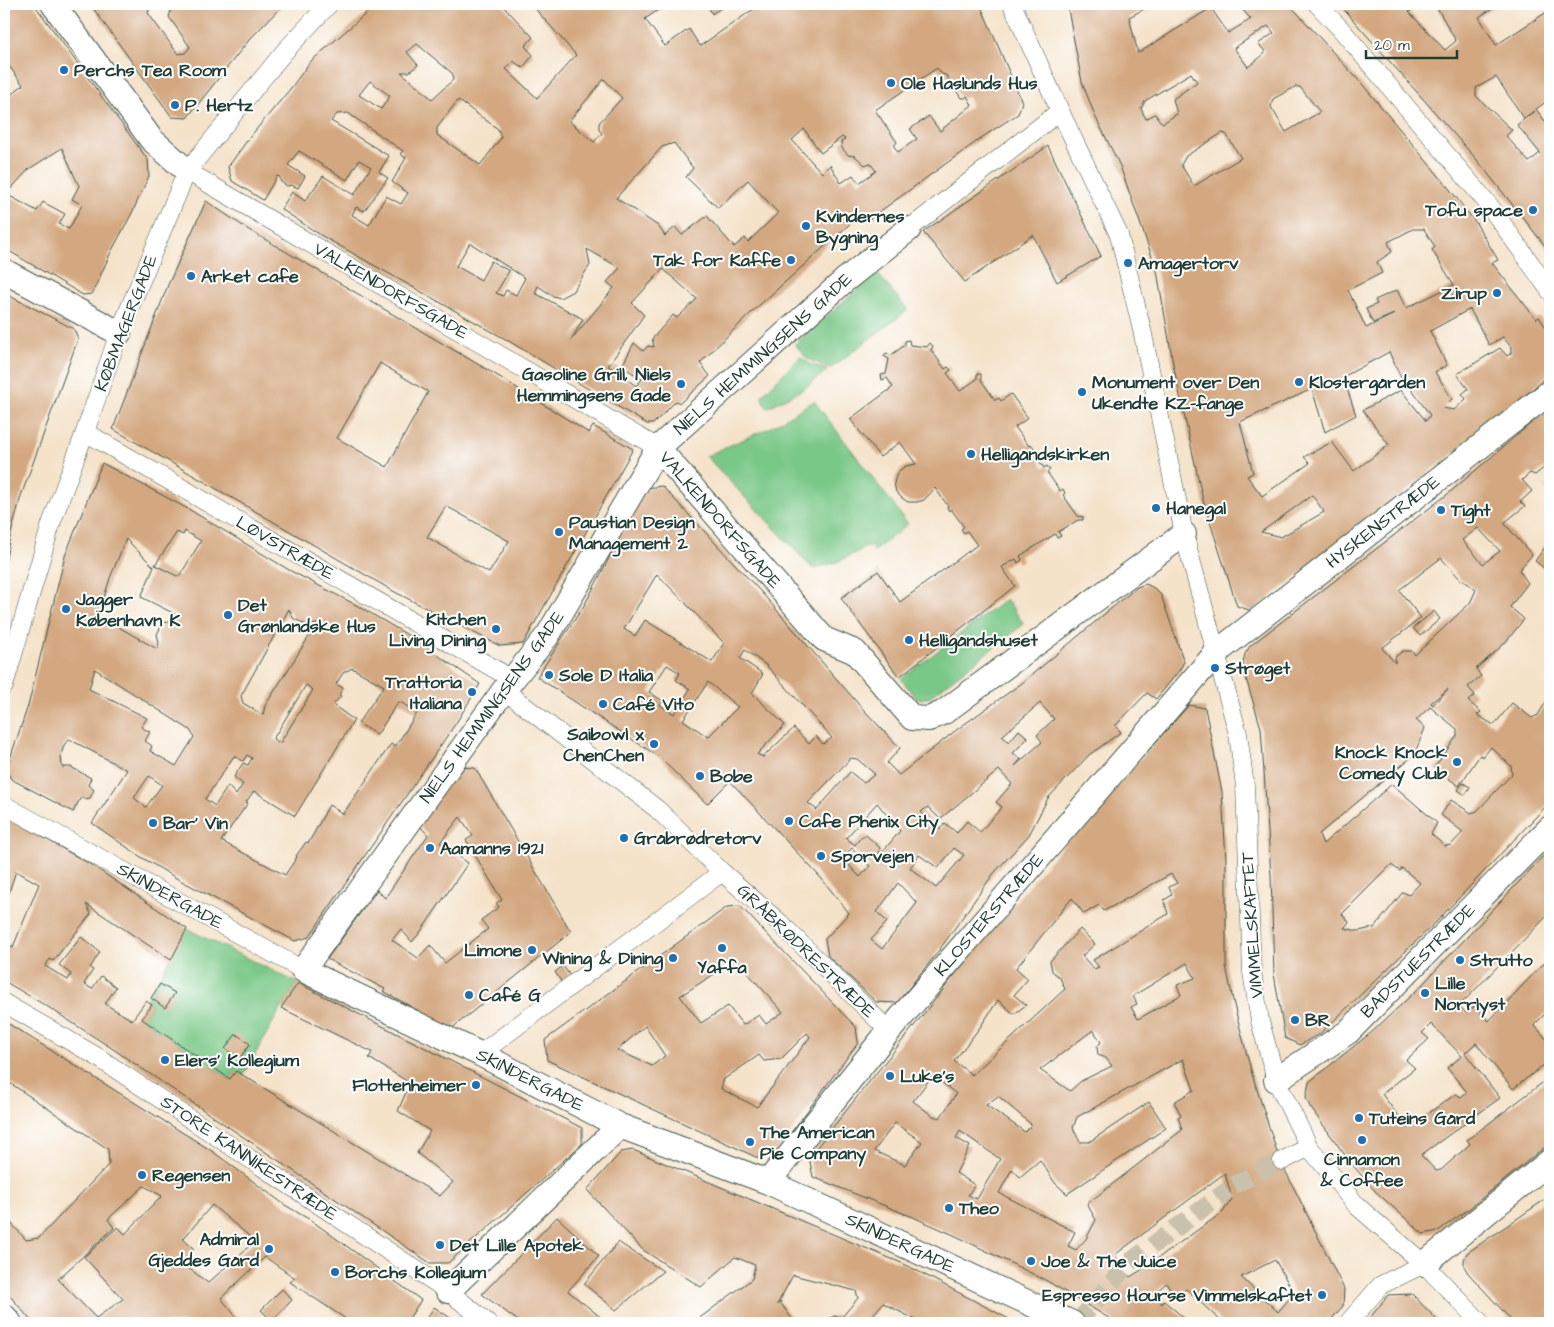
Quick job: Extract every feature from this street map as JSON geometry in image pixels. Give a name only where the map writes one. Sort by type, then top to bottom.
[{"type":"street","points":[[53,4],[151,140],[187,171]]},
{"type":"street","name":"KØBMAGERGADE","points":[[4,686],[51,524],[119,333],[187,171],[284,52],[330,4]]},
{"type":"street","points":[[1012,4],[1119,235],[1142,330],[1184,534],[1217,652]]},
{"type":"street","points":[[1317,4],[1340,28],[1489,205],[1550,291]]},
{"type":"street","name":"NIELS HEMMINGSENS GADE","points":[[303,970],[508,684],[548,634],[658,448],[845,280],[1060,111]]},
{"type":"street","name":"VALKENDORFSGADE","points":[[187,171],[658,448],[824,639],[855,652],[912,718],[929,719],[944,712],[1184,534]]},
{"type":"street","points":[[4,271],[119,333]]},
{"type":"street","name":"HYSKENSTRÆDE","points":[[1217,652],[1550,392]]},
{"type":"street","name":"LØVSTRÆDE","points":[[85,432],[508,684]]},
{"type":"street","name":"KLOSTERSTRÆDE","points":[[768,1182],[889,1031],[1217,652]]},
{"type":"street","name":"VIMMELSKAFTET","points":[[1217,652],[1238,734],[1245,786],[1252,972],[1260,1021],[1276,1080],[1308,1147],[1356,1206],[1424,1264],[1481,1323]]},
{"type":"street","points":[[480,1054],[722,872],[656,809],[508,684]]},
{"type":"street","name":"SKINDERGADE","points":[[4,805],[303,970],[480,1054],[620,1126],[768,1182],[1072,1323]]},
{"type":"street","name":"BADSTUESTRÆDE","points":[[1276,1080],[1348,1032],[1550,828]]},
{"type":"street","name":"GRÅBRØDRESTRÆDE","points":[[722,872],[780,923],[889,1031]]},
{"type":"street","name":"STORE KANNIKESTRÆDE","points":[[4,1003],[96,1056],[448,1291],[488,1323]]},
{"type":"street","points":[[448,1291],[620,1126]]},
{"type":"street","points":[[1282,1161],[1308,1147]]},
{"type":"street","points":[[1348,1323],[1381,1285],[1424,1264],[1550,1161]]},
{"type":"street","points":[[4,1316],[10,1323]]},
{"type":"green space","points":[[877,273],[908,310],[831,368],[807,359],[795,344]]},
{"type":"green space","points":[[800,357],[810,364],[828,370],[805,388],[767,408],[761,396]]},
{"type":"green space","points":[[814,401],[908,524],[874,551],[871,545],[835,563],[813,569],[706,456],[771,427]]},
{"type":"green space","points":[[1006,599],[1024,624],[928,698],[917,699],[901,679]]},
{"type":"green space","points":[[187,929],[298,983],[281,1008],[243,1076],[236,1071],[230,1079],[142,1019],[152,1005],[146,1001]]},
{"type":"building","points":[[4,4],[34,4],[148,160],[149,176],[92,294],[83,295],[4,248],[4,100],[23,85],[4,59]],"holes":[[[62,148],[79,186],[72,199],[82,205],[69,229],[59,224],[65,214],[43,202],[37,211],[6,194],[29,169]]]},
{"type":"building","points":[[90,4],[151,4],[148,13],[178,54],[185,53],[190,47],[169,17],[173,4],[284,4],[249,40],[187,118],[172,117]]},
{"type":"building","points":[[377,4],[501,4],[533,37],[525,46],[533,55],[523,68],[513,61],[506,69],[537,98],[576,55],[531,4],[667,4],[645,19],[665,46],[689,29],[700,46],[761,4],[980,4],[1022,102],[1018,114],[987,134],[868,220],[862,213],[754,310],[700,363],[710,376],[680,403],[676,401],[653,424],[647,424],[507,340],[322,236],[281,209],[292,192],[305,201],[323,176],[354,195],[371,167],[359,160],[347,180],[299,151],[288,165],[305,176],[298,188],[291,185],[287,186],[277,176],[263,200],[232,181],[228,167],[310,62]],"holes":[[[417,44],[453,74],[453,80],[432,99],[401,72],[409,72],[418,65],[407,52]],[[937,68],[942,74],[946,75],[961,98],[967,96],[972,105],[940,131],[929,116],[910,129],[917,139],[898,152],[894,146],[897,142],[875,110]],[[604,79],[622,98],[599,123],[599,130],[602,133],[594,142],[569,121]],[[370,81],[390,96],[381,109],[359,95]],[[458,100],[498,129],[501,138],[480,165],[437,135],[437,128]],[[348,113],[403,151],[400,154],[406,158],[392,182],[408,193],[401,204],[386,196],[369,225],[352,215],[356,207],[364,211],[388,178],[379,172],[389,156],[331,121],[337,114]],[[804,129],[821,153],[842,137],[845,139],[841,142],[842,148],[848,155],[855,156],[865,165],[870,163],[876,171],[859,183],[853,175],[841,183],[830,165],[822,173],[792,140]],[[674,143],[693,168],[686,177],[718,208],[748,180],[778,213],[748,242],[745,238],[734,247],[707,216],[682,235],[675,227],[665,236],[658,226],[616,198],[662,147]],[[470,243],[525,278],[516,295],[506,290],[503,296],[496,293],[509,271],[491,261],[481,280],[456,266]],[[587,249],[620,268],[607,282],[614,288],[571,340],[583,319],[535,293],[538,286],[553,296],[560,298],[573,291],[590,265]],[[663,269],[697,299],[677,318],[673,315],[652,339],[654,347],[648,346],[643,351],[634,343],[622,366],[642,379],[636,386],[621,375],[621,370],[616,366],[613,369],[608,366],[644,315],[632,303]]]},
{"type":"building","points":[[707,4],[727,4],[712,14]]},
{"type":"building","points":[[1067,4],[1154,4],[1129,17],[1138,53],[1211,8],[1228,33],[1251,19],[1237,4],[1289,4],[1362,84],[1444,182],[1476,223],[1498,260],[1492,263],[1536,319],[1539,317],[1550,334],[1550,372],[1534,388],[1383,510],[1252,611],[1237,606],[1203,500],[1174,369],[1157,271],[1120,166],[1095,116],[1082,82]],"holes":[[[1268,26],[1274,33],[1258,44],[1265,51],[1262,56],[1248,67],[1234,48]],[[1191,73],[1197,82],[1173,99],[1177,114],[1163,123],[1155,114],[1146,119],[1141,109],[1145,101]],[[1295,87],[1300,87],[1320,112],[1286,132],[1271,107],[1273,99]],[[1222,133],[1226,134],[1241,158],[1194,186],[1181,165],[1186,156]],[[1413,229],[1424,229],[1435,247],[1432,250],[1454,285],[1406,308],[1397,290],[1375,300],[1377,304],[1366,309],[1373,323],[1394,314],[1366,328],[1348,290],[1382,273],[1377,262],[1392,252],[1388,242]],[[1470,309],[1489,345],[1503,337],[1511,347],[1511,353],[1507,356],[1500,348],[1457,374],[1468,389],[1462,394],[1466,399],[1454,410],[1443,408],[1452,399],[1435,372],[1447,365],[1430,331]],[[1389,352],[1406,388],[1409,386],[1430,415],[1426,421],[1401,390],[1363,410],[1389,445],[1354,471],[1332,442],[1304,457],[1310,463],[1262,496],[1247,476],[1253,473],[1240,422],[1312,389],[1325,432],[1356,415],[1343,377]],[[1312,495],[1324,512],[1281,537],[1261,532]]]},
{"type":"building","points":[[1339,4],[1412,4],[1415,7],[1409,12],[1445,50],[1456,41],[1435,4],[1499,4],[1479,17],[1496,45],[1550,10],[1550,99],[1536,109],[1550,128],[1550,252],[1477,160]],"holes":[[[1496,77],[1524,118],[1534,111],[1517,125],[1540,153],[1529,162],[1506,136],[1512,130],[1476,96],[1476,88]]]},
{"type":"building","points":[[1048,146],[1101,256],[1057,282],[1033,235],[965,282],[923,232]]},
{"type":"building","points":[[206,201],[249,230],[498,376],[589,433],[593,426],[633,449],[523,644],[500,646],[395,592],[113,429],[168,285]],"holes":[[[380,363],[428,392],[387,467],[337,438]],[[446,506],[509,541],[489,573],[427,537]]]},
{"type":"building","points":[[4,293],[74,329],[78,339],[21,496],[9,541],[5,565]]},
{"type":"building","name":"Helligåndskirken","points":[[909,340],[910,345],[927,347],[930,343],[933,346],[931,350],[945,369],[948,367],[951,370],[947,373],[960,391],[977,379],[977,374],[981,374],[981,380],[995,400],[999,398],[1001,401],[1011,394],[1028,418],[1015,427],[1029,446],[1031,444],[1034,448],[1032,450],[1044,468],[1047,466],[1050,470],[1047,472],[1060,491],[1063,489],[1065,493],[1063,495],[1078,516],[1083,517],[1083,520],[1078,520],[1058,532],[1061,536],[1057,538],[1055,534],[1020,556],[1022,560],[1018,563],[1016,559],[1002,567],[1015,586],[899,677],[841,598],[878,571],[900,602],[977,545],[967,531],[964,533],[961,529],[964,527],[951,509],[949,511],[948,506],[935,488],[924,500],[908,502],[902,498],[896,492],[894,483],[896,476],[906,466],[916,464],[900,442],[880,457],[850,419],[893,387],[887,378],[882,380],[881,375],[886,374],[889,359],[884,356],[886,353],[891,355],[905,345],[905,341]]},
{"type":"building","points":[[1550,407],[1550,463],[1535,475],[1530,473],[1522,480],[1532,491],[1520,502],[1525,506],[1504,523],[1532,555],[1519,570],[1528,583],[1510,607],[1524,619],[1506,642],[1476,669],[1481,676],[1468,687],[1475,695],[1468,701],[1481,712],[1477,715],[1494,725],[1512,703],[1532,718],[1538,715],[1550,695],[1550,802],[1438,920],[1321,1033],[1300,1045],[1285,1038],[1274,974],[1271,876],[1261,728],[1244,672],[1245,654],[1250,646],[1449,493]],"holes":[[[1478,528],[1500,551],[1483,564],[1462,540]],[[1441,558],[1462,581],[1476,590],[1470,603],[1415,655],[1412,651],[1403,651],[1395,657],[1395,663],[1382,648],[1421,618],[1399,590]],[[1448,689],[1433,705],[1431,703]],[[1430,707],[1457,729],[1457,736],[1434,768],[1459,786],[1480,755],[1483,757],[1491,747],[1511,766],[1512,774],[1477,811],[1471,813],[1451,800],[1441,815],[1463,832],[1451,845],[1445,846],[1431,834],[1437,823],[1392,784],[1323,844],[1319,834],[1414,755],[1425,728],[1416,720]],[[1391,865],[1400,871],[1402,868],[1420,883],[1409,895],[1403,892],[1374,928],[1358,931],[1344,928],[1349,922],[1342,914]]]},
{"type":"building","points":[[102,463],[190,510],[289,570],[360,607],[411,637],[480,684],[456,723],[309,937],[295,941],[176,878],[141,857],[92,823],[127,770],[69,739],[64,745],[61,756],[62,767],[71,767],[91,778],[88,785],[94,790],[90,798],[85,799],[81,797],[73,812],[11,779],[6,770],[28,706],[65,556]],"holes":[[[185,531],[201,541],[179,577],[155,565],[177,532],[183,535]],[[126,539],[154,567],[141,597],[175,614],[177,620],[163,623],[157,634],[159,643],[157,649],[98,617],[110,578]],[[289,609],[293,618],[308,626],[317,624],[265,706],[263,715],[243,703],[241,696]],[[352,668],[384,686],[358,723],[377,735],[398,702],[417,713],[395,747],[391,744],[343,814],[329,805],[308,843],[306,842],[285,875],[221,841],[248,803],[246,802],[254,791],[295,816],[354,720],[333,705],[341,696],[339,695],[343,688],[336,684],[343,673]],[[95,669],[190,730],[194,737],[176,766],[150,751],[152,746],[145,741],[150,732],[141,727],[147,718],[89,689]],[[306,685],[313,690],[280,743],[273,739]],[[247,755],[252,758],[248,765],[243,763],[234,777],[243,784],[236,795],[228,786],[215,806],[205,799],[234,756],[243,761]],[[149,776],[162,785],[146,807],[134,798]]]},
{"type":"building","points":[[1550,482],[1550,493],[1545,487]]},
{"type":"building","points":[[662,486],[761,592],[861,707],[900,748],[887,763],[899,775],[959,728],[1022,683],[1137,587],[1146,584],[1154,588],[1161,595],[1184,662],[1179,671],[1156,699],[1147,693],[1115,726],[1121,732],[1089,755],[1048,798],[1029,835],[994,873],[937,953],[897,1003],[876,1002],[828,956],[825,939],[849,913],[821,878],[730,781],[707,804],[659,757],[537,677],[585,604],[646,488]],"holes":[[[657,574],[724,643],[712,662],[645,620],[635,636],[624,629]],[[745,650],[766,665],[832,738],[823,744],[816,736],[809,744],[794,728],[763,757],[757,754],[785,725],[752,693],[763,674],[740,658]],[[667,665],[680,673],[676,680],[690,689],[674,714],[660,705],[663,701],[649,692]],[[708,682],[738,707],[708,737],[683,720]],[[1040,703],[1054,719],[1037,735],[1042,742],[1015,766],[1021,759],[1013,753],[1028,738],[1019,730],[1009,742],[1002,736]],[[851,758],[857,759],[875,774],[864,783],[850,772],[817,810],[808,803]],[[999,770],[1012,784],[996,802],[1002,807],[980,832],[967,821],[957,833],[945,823],[939,830],[921,812],[928,807],[940,819]],[[877,803],[900,831],[879,856],[880,848],[866,835],[861,837],[855,845],[846,838]],[[852,848],[870,866],[860,877],[842,858]],[[954,848],[964,855],[936,888],[910,868],[919,855],[938,868]],[[898,883],[917,903],[882,949],[871,940],[887,922],[877,912]]]},
{"type":"building","points":[[1550,540],[1550,573],[1535,561]]},
{"type":"building","points":[[1434,611],[1440,619],[1420,636],[1413,628]]},
{"type":"building","points":[[1189,705],[1205,708],[1222,792],[1226,860],[1226,966],[1252,1074],[1279,1158],[1344,1289],[1343,1306],[1328,1323],[1223,1323],[1186,1289],[1177,1297],[1166,1283],[1157,1291],[1157,1298],[1162,1304],[1164,1301],[1190,1323],[1117,1323],[1047,1281],[956,1236],[813,1177],[809,1157],[970,956],[1046,865]],"holes":[[[1171,874],[1177,883],[1169,887],[1172,895],[1164,900],[1168,914],[1093,960],[1099,967],[1094,969],[1082,956],[1095,944],[1080,929],[1050,961],[1052,971],[1060,978],[1065,989],[972,1075],[954,1061],[998,1000],[1014,1014],[1026,1005],[1014,995],[1028,979],[1016,968],[1072,898],[1084,914],[1099,905],[1104,911]],[[1187,963],[1195,978],[1177,985],[1181,995],[1138,1019],[1131,1007],[1137,1004],[1133,996]],[[1093,1030],[1101,1042],[1097,1047],[1098,1055],[1106,1058],[1112,1066],[1081,1081],[1070,1091],[1040,1070]],[[1183,1059],[1194,1090],[1174,1102],[1181,1115],[1178,1117],[1182,1130],[1087,1204],[1096,1220],[1086,1239],[1076,1250],[1068,1246],[1075,1232],[999,1193],[1012,1169],[1020,1177],[1040,1160],[1055,1183],[1067,1194],[1166,1128],[1149,1102],[1089,1142],[1080,1142],[1073,1128],[1077,1117]],[[933,1075],[956,1094],[940,1118],[933,1116],[913,1101]],[[998,1096],[1032,1125],[1025,1132],[986,1105]],[[895,1123],[922,1142],[905,1165],[874,1151]],[[960,1131],[1000,1159],[977,1199],[968,1195],[975,1185],[956,1173],[970,1146],[956,1138]],[[1225,1173],[1232,1199],[1223,1212],[1130,1277],[1119,1269],[1116,1254]],[[1275,1260],[1294,1293],[1278,1312],[1241,1277]]]},
{"type":"building","points":[[459,767],[475,768],[571,932],[451,1029],[383,991],[385,989],[327,959],[377,890],[385,898],[428,835],[419,825]],"holes":[[[460,817],[473,836],[466,840],[502,900],[496,903],[499,907],[481,920],[488,929],[445,963],[430,945],[418,958],[392,940],[401,929],[412,942],[468,863],[440,843]]]},
{"type":"building","points":[[1463,783],[1470,787],[1465,795],[1458,790]]},
{"type":"building","points":[[4,815],[93,866],[187,929],[171,960],[86,904],[91,914],[53,961],[50,959],[45,966],[68,980],[71,974],[59,965],[81,937],[100,952],[90,968],[93,970],[84,984],[92,989],[101,976],[116,987],[105,1004],[132,1020],[146,1001],[152,1005],[142,1019],[230,1079],[236,1071],[440,1196],[453,1182],[417,1153],[430,1131],[398,1111],[410,1083],[369,1058],[372,1052],[281,1008],[298,983],[582,1128],[582,1144],[448,1263],[430,1263],[113,1049],[4,981],[4,942],[13,947],[39,884],[16,871],[4,907]]},
{"type":"building","points":[[1550,849],[1550,913],[1459,1006],[1466,1013],[1475,1006],[1489,1021],[1540,967],[1550,959],[1550,1009],[1534,1025],[1550,1043],[1550,1060],[1513,1089],[1476,1043],[1465,1053],[1500,1098],[1421,1155],[1436,1171],[1441,1170],[1470,1144],[1467,1140],[1550,1077],[1550,1143],[1470,1208],[1438,1231],[1423,1234],[1374,1190],[1350,1162],[1310,1107],[1306,1098],[1309,1082],[1372,1032],[1419,988]],"holes":[[[1431,1024],[1462,1056],[1447,1068],[1467,1092],[1461,1097],[1456,1094],[1407,1128],[1382,1094],[1415,1068],[1406,1060],[1429,1039],[1422,1033]]]},
{"type":"building","points":[[740,906],[856,1027],[858,1043],[775,1154],[758,1158],[547,1060],[545,1040],[727,907]],"holes":[[[736,960],[783,1012],[766,1024],[759,1015],[743,1025],[728,1006],[701,1023],[680,996]],[[645,1026],[665,1056],[652,1066],[617,1050]],[[807,1033],[810,1037],[757,1107],[721,1089],[724,1079],[759,1055],[764,1061],[781,1059]]]},
{"type":"building","points":[[563,966],[573,980],[564,986],[555,972]]},
{"type":"building","points":[[160,984],[175,993],[165,1008],[151,998]]},
{"type":"building","points":[[4,1021],[212,1151],[285,1205],[312,1221],[421,1300],[406,1323],[352,1323],[290,1282],[295,1278],[265,1257],[221,1298],[241,1323],[33,1323],[4,1289],[4,1215],[26,1240],[39,1238],[109,1164],[108,1149],[4,1079]],"holes":[[[144,1186],[162,1196],[125,1234],[118,1227],[84,1257],[123,1299],[96,1318],[58,1279],[114,1228],[108,1219]],[[212,1205],[255,1241],[208,1283],[182,1263],[194,1249],[183,1239]]]},
{"type":"building","points":[[236,1034],[250,1044],[240,1058],[225,1049]]},
{"type":"building","points":[[633,1150],[906,1265],[1009,1319],[1009,1323],[922,1323],[883,1303],[866,1323],[822,1323],[834,1316],[842,1317],[858,1298],[856,1291],[793,1275],[777,1305],[780,1302],[795,1323],[693,1323],[752,1279],[755,1265],[735,1257],[701,1287],[643,1250],[587,1190],[621,1152]]},
{"type":"building","points":[[1550,1196],[1550,1323],[1514,1323],[1468,1273],[1464,1266],[1464,1260],[1467,1253]]},
{"type":"building","points":[[557,1217],[599,1256],[568,1291],[608,1323],[521,1323],[482,1294]]},
{"type":"building","points":[[618,1242],[663,1271],[616,1310],[584,1284]]},
{"type":"building","points":[[282,1289],[292,1300],[272,1321],[261,1310]]},
{"type":"building","points":[[1412,1294],[1440,1323],[1366,1323],[1388,1295]]},
{"type":"building","points":[[434,1307],[458,1323],[424,1323]]},
{"type":"tunnel","points":[[1234,1185],[1282,1161]]},
{"type":"tunnel","points":[[1130,1262],[1228,1190]]},
{"type":"tunnel","points":[[1077,1323],[1123,1269]]},
{"type":"place","name":"Perchs Tea Room","points":[[64,70]]},
{"type":"place","name":"Ole Haslunds Hus","points":[[891,83]]},
{"type":"place","name":"P. Hertz","points":[[175,105]]},
{"type":"place","name":"Tofu space","points":[[1533,210]]},
{"type":"place","name":"Kvindernes Bygning","points":[[806,226]]},
{"type":"place","name":"Tak for Kaffe","points":[[791,260]]},
{"type":"place","name":"Amagertorv","points":[[1128,263]]},
{"type":"place","name":"Arket cafe","points":[[191,276]]},
{"type":"place","name":"Zirup","points":[[1497,293]]},
{"type":"place","name":"Klostergården","points":[[1299,382]]},
{"type":"place","name":"Gasoline Grill, Niels Hemmingsens Gade","points":[[681,384]]},
{"type":"place","name":"Monument over Den Ukendte KZ-fange","points":[[1082,392]]},
{"type":"place","name":"Helligåndskirken","points":[[971,454]]},
{"type":"place","name":"Hanegal","points":[[1156,508]]},
{"type":"place","name":"Tight","points":[[1441,510]]},
{"type":"place","name":"Paustian Design Management 2","points":[[559,532]]},
{"type":"place","name":"Jagger København K","points":[[66,609]]},
{"type":"place","name":"Det Grønlandske Hus","points":[[228,615]]},
{"type":"place","name":"Kitchen Living Dining","points":[[496,629]]},
{"type":"place","name":"Helligåndshuset","points":[[909,640]]},
{"type":"place","name":"Strøget","points":[[1215,668]]},
{"type":"place","name":"Sole D Italia","points":[[549,675]]},
{"type":"place","name":"Trattoria Italiana","points":[[472,692]]},
{"type":"place","name":"Café Vito","points":[[603,704]]},
{"type":"place","name":"Saibowl x ChenChen","points":[[654,744]]},
{"type":"place","name":"Knock Knock Comedy Club","points":[[1457,762]]},
{"type":"place","name":"Bobe","points":[[700,776]]},
{"type":"place","name":"Cafe Phenix City","points":[[789,821]]},
{"type":"place","name":"Bar' Vin","points":[[153,823]]},
{"type":"place","name":"Gråbrødretorv","points":[[624,838]]},
{"type":"place","name":"Aamanns 1921","points":[[430,848]]},
{"type":"place","name":"Sporvejen","points":[[821,856]]},
{"type":"place","name":"Yaffa","points":[[722,948]]},
{"type":"place","name":"Limone","points":[[532,950]]},
{"type":"place","name":"Wining & Dining","points":[[673,958]]},
{"type":"place","name":"Strutto","points":[[1460,960]]},
{"type":"place","name":"Lille Norrlyst","points":[[1425,993]]},
{"type":"place","name":"Café G","points":[[469,995]]},
{"type":"place","name":"BR","points":[[1295,1020]]},
{"type":"place","name":"Elers' Kollegium","points":[[165,1060]]},
{"type":"place","name":"Luke's","points":[[890,1076]]},
{"type":"place","name":"Flottenheimer","points":[[476,1085]]},
{"type":"place","name":"Tuteins Gård","points":[[1359,1118]]},
{"type":"place","name":"Cinnamon & Coffee","points":[[1362,1140]]},
{"type":"place","name":"The American Pie Company","points":[[750,1142]]},
{"type":"place","name":"Regensen","points":[[142,1175]]},
{"type":"place","name":"Theo","points":[[949,1208]]},
{"type":"place","name":"Det Lille Apotek","points":[[440,1245]]},
{"type":"place","name":"Admiral Gjeddes Gård","points":[[269,1249]]},
{"type":"place","name":"Joe & The Juice","points":[[1031,1261]]},
{"type":"place","name":"Borchs Kollegium","points":[[335,1272]]},
{"type":"place","name":"Espresso Hourse Vimmelskaftet","points":[[1322,1295]]}]
